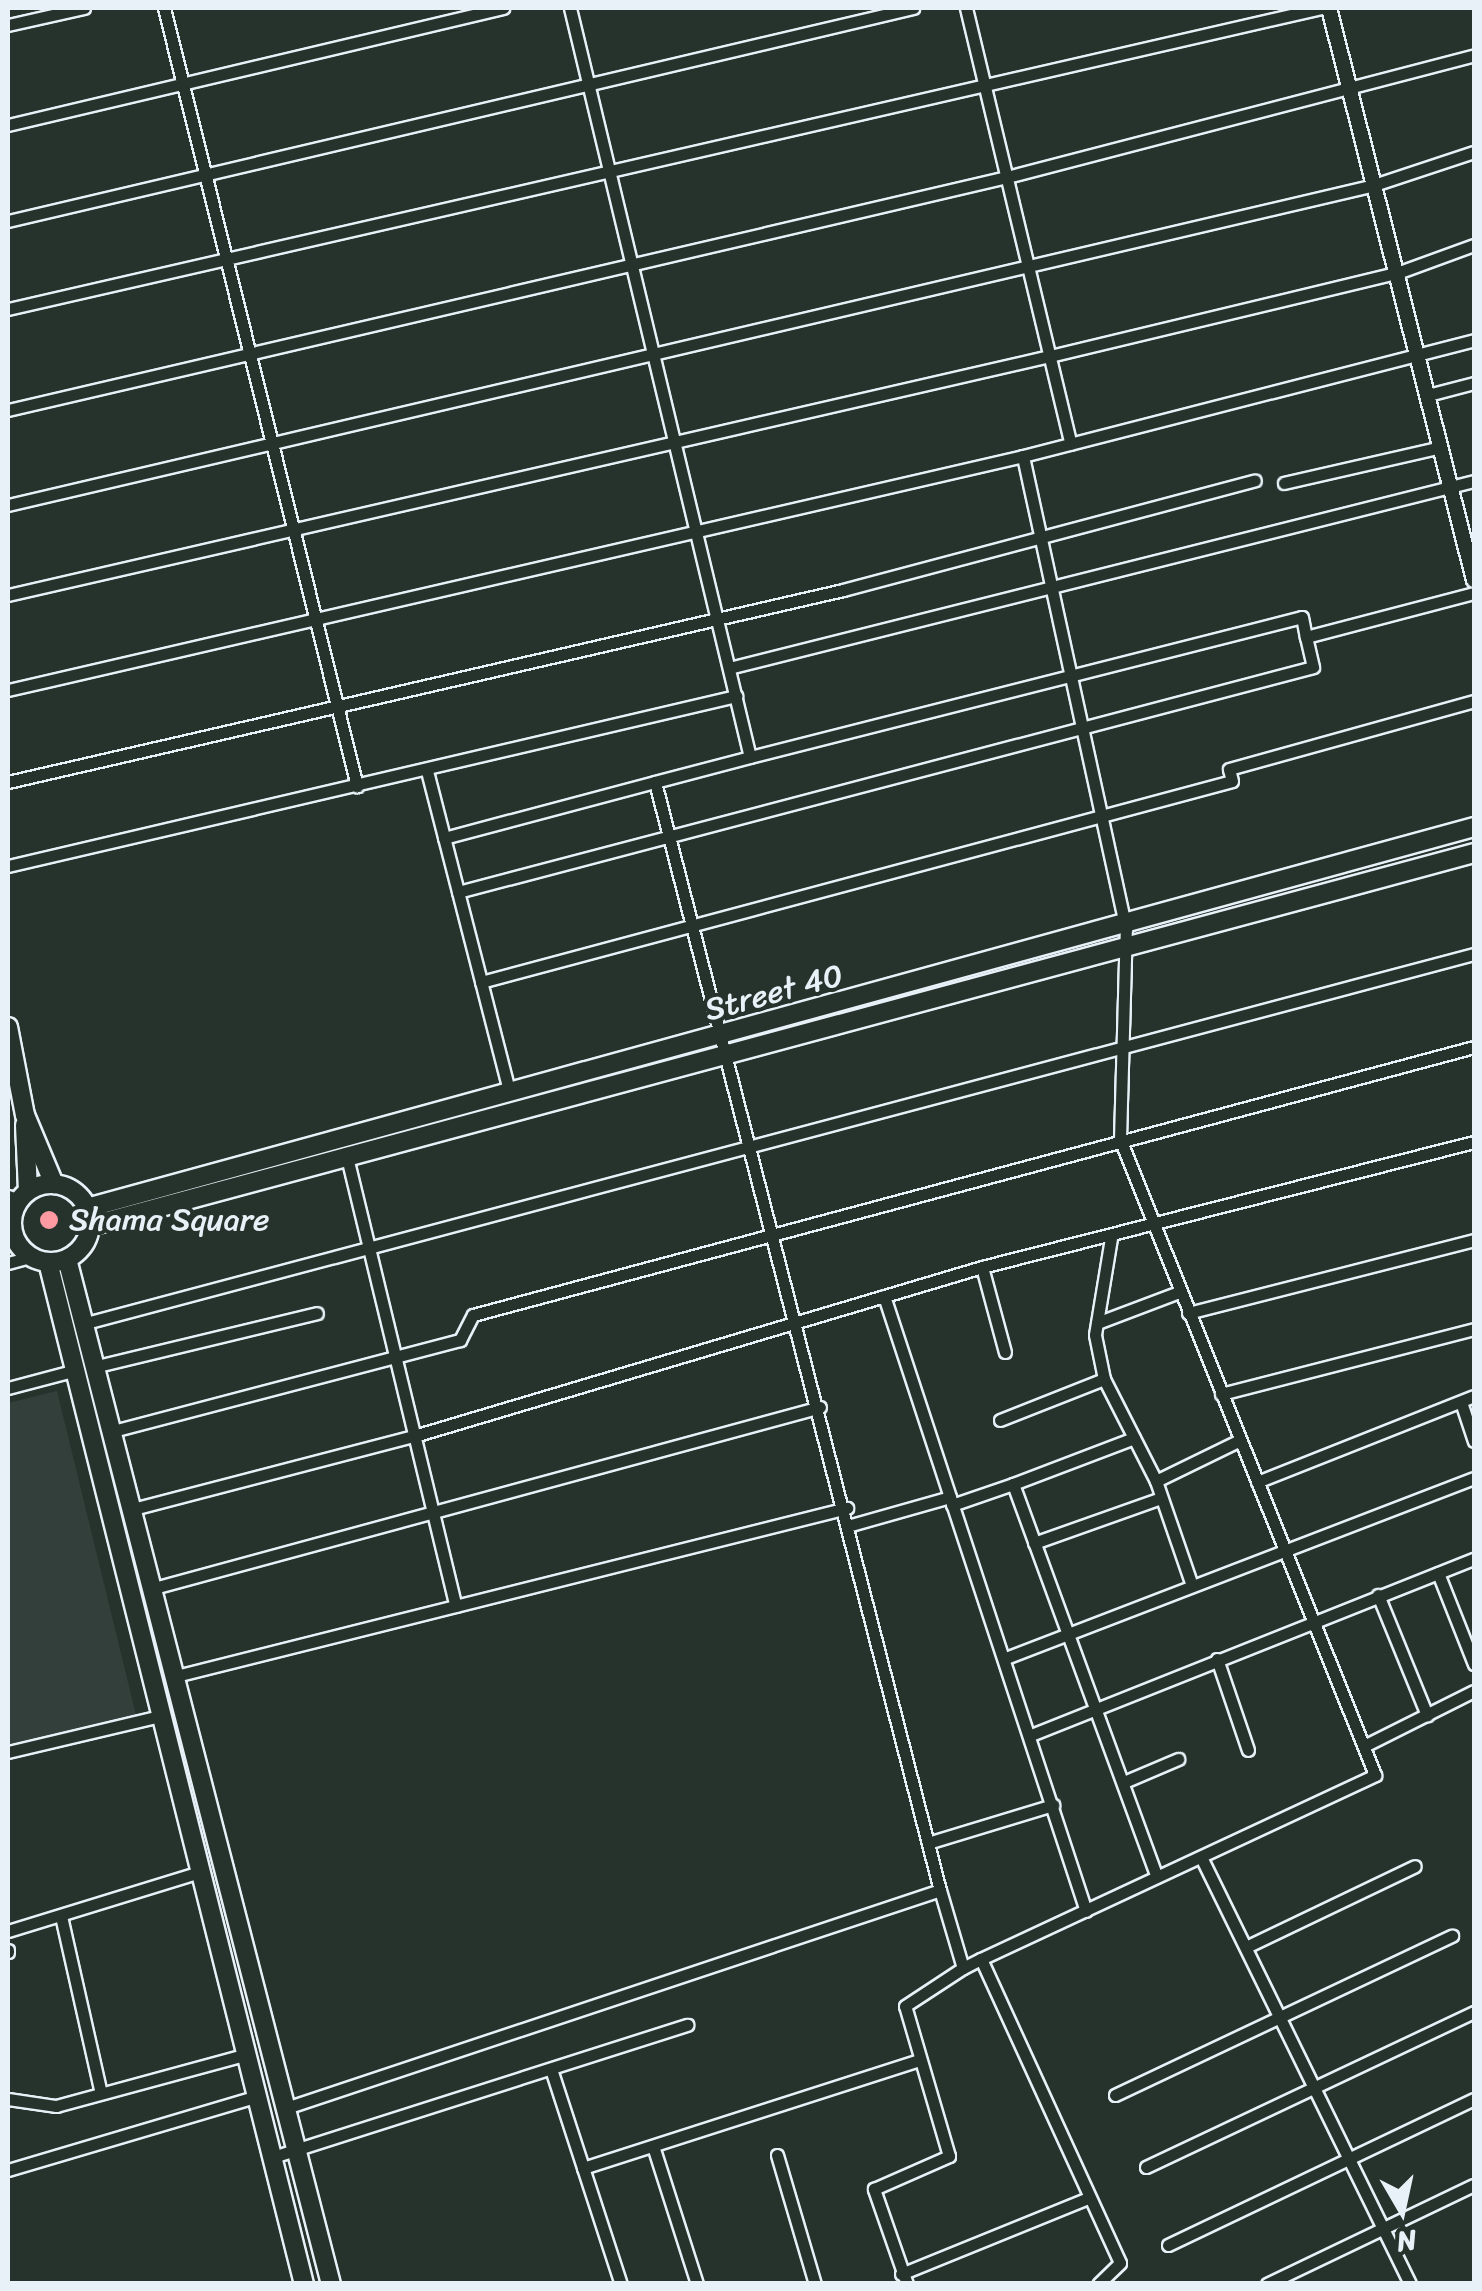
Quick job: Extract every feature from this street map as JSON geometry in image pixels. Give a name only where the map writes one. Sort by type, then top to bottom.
[{"type":"main road","name":"Street 40","points":[[345,1147],[510,1094],[721,1047],[1127,938],[1474,827]]},
{"type":"main road","points":[[1127,938],[1474,853]]},
{"type":"main road","points":[[8,1027],[26,1115],[54,1184],[88,1217]]},
{"type":"main road","points":[[332,2284],[68,1258],[88,1217],[721,1047]]},
{"type":"main road","points":[[26,1115],[18,1196],[9,1224],[26,1253],[76,1370],[165,1714],[304,2284]]},
{"type":"main road","points":[[18,1196],[54,1184]]},
{"type":"main road","points":[[26,1253],[68,1258]]},
{"type":"street","points":[[8,26],[84,8]]},
{"type":"street","points":[[164,8],[358,786]]},
{"type":"street","points":[[8,125],[503,8]]},
{"type":"street","points":[[570,8],[750,756]]},
{"type":"street","points":[[8,222],[913,8]]},
{"type":"street","points":[[966,8],[1071,444]]},
{"type":"street","points":[[8,308],[609,172],[983,78],[1321,8]]},
{"type":"street","points":[[1330,8],[1474,580]]},
{"type":"street","points":[[8,410],[1007,177],[1351,93],[1474,55]]},
{"type":"street","points":[[8,505],[1374,185],[1474,152]]},
{"type":"street","points":[[8,595],[1050,356],[1397,273],[1474,245]]},
{"type":"street","points":[[8,690],[1022,456],[1418,359],[1474,340]]},
{"type":"street","points":[[1428,396],[1474,384]]},
{"type":"street","points":[[1284,483],[1441,447]]},
{"type":"street","points":[[1022,456],[1104,816],[1127,938],[1120,1139],[1374,1777],[981,1959],[905,2006],[948,2161],[874,2189],[904,2279],[1088,2198]]},
{"type":"street","points":[[8,782],[717,618],[1255,480]]},
{"type":"street","points":[[729,668],[1052,583],[1474,481]]},
{"type":"street","points":[[1306,636],[1474,593]]},
{"type":"street","points":[[444,838],[750,756],[1302,618],[1313,667],[458,892]]},
{"type":"street","points":[[8,866],[736,696]]},
{"type":"street","points":[[481,982],[1232,782],[1229,770],[1474,701]]},
{"type":"street","points":[[427,771],[510,1094]]},
{"type":"street","points":[[654,782],[721,1047],[847,1508],[928,1843],[963,1968]]},
{"type":"street","points":[[86,1323],[369,1250],[748,1143],[1474,954]]},
{"type":"street","points":[[113,1431],[460,1340],[473,1315],[773,1230],[1474,1047]]},
{"type":"street","points":[[133,1509],[414,1436],[982,1267],[1111,1238],[1474,1142]]},
{"type":"street","points":[[345,1147],[456,1606]]},
{"type":"street","points":[[1111,1238],[1097,1322],[1104,1379],[1156,1481],[1190,1580]]},
{"type":"street","points":[[1188,1313],[1474,1240]]},
{"type":"street","points":[[8,1263],[26,1253]]},
{"type":"street","points":[[982,1267],[1005,1352]]},
{"type":"street","points":[[1097,1322],[1179,1292]]},
{"type":"street","points":[[884,1296],[1032,1735],[1086,1910]]},
{"type":"street","points":[[97,1366],[318,1313]]},
{"type":"street","points":[[1221,1394],[1474,1329]]},
{"type":"street","points":[[8,1388],[76,1370]]},
{"type":"street","points":[[1000,1420],[1104,1379]]},
{"type":"street","points":[[1257,1482],[1474,1396]]},
{"type":"street","points":[[1461,1402],[1474,1441]]},
{"type":"street","points":[[154,1588],[820,1406]]},
{"type":"street","points":[[851,1525],[1013,1484],[1134,1438]]},
{"type":"street","points":[[1156,1481],[1240,1440]]},
{"type":"street","points":[[1006,1658],[1190,1580],[1474,1478]]},
{"type":"street","points":[[1013,1484],[1156,1875]]},
{"type":"street","points":[[1034,1543],[1161,1498]]},
{"type":"street","points":[[176,1676],[847,1508]]},
{"type":"street","points":[[1032,1735],[1312,1619],[1474,1559]]},
{"type":"street","points":[[1438,1573],[1474,1664]]},
{"type":"street","points":[[1378,1595],[1427,1715]]},
{"type":"street","points":[[1216,1658],[1248,1750]]},
{"type":"street","points":[[1364,1746],[1474,1691]]},
{"type":"street","points":[[8,1752],[165,1714]]},
{"type":"street","points":[[1124,1782],[1178,1758]]},
{"type":"street","points":[[928,1843],[1053,1804]]},
{"type":"street","points":[[1202,1857],[1410,2284]]},
{"type":"street","points":[[1246,1947],[1415,1866]]},
{"type":"street","points":[[8,1932],[203,1872]]},
{"type":"street","points":[[286,2108],[940,1890]]},
{"type":"street","points":[[61,1916],[101,2093]]},
{"type":"street","points":[[1114,2096],[1452,1936]]},
{"type":"street","points":[[981,1959],[1120,2263],[1098,2284]]},
{"type":"street","points":[[1146,2166],[1474,2012]]},
{"type":"street","points":[[273,2157],[687,2025]]},
{"type":"street","points":[[8,2099],[56,2106],[248,2054]]},
{"type":"street","points":[[584,2168],[920,2060]]},
{"type":"street","points":[[551,2068],[621,2284]]},
{"type":"street","points":[[8,2170],[258,2096]]},
{"type":"street","points":[[1168,2244],[1474,2099]]},
{"type":"street","points":[[653,2146],[697,2284]]},
{"type":"street","points":[[777,2155],[816,2284]]},
{"type":"street","points":[[1267,2284],[1474,2185]]},
{"type":"shaded area","points":[[57,1391],[136,1715],[8,1746],[8,1403]]},
{"type":"place","name":"Shama Square","points":[[49,1220]]}]
